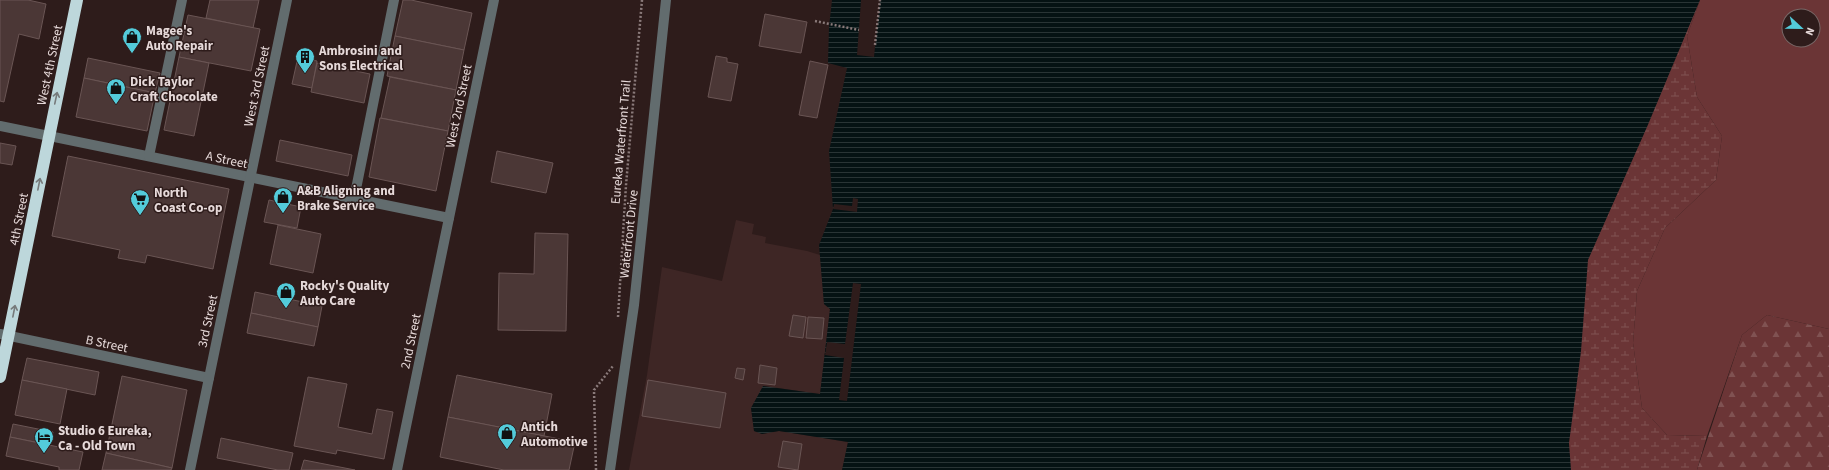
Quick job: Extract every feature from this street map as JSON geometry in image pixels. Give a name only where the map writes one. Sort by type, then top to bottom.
[{"type":"highway","name":"West 4th Street","points":[[48,136],[77,0]]},
{"type":"highway","name":"4th Street","points":[[0,377],[5,335],[48,136]]},
{"type":"street","points":[[149,156],[182,0]]},
{"type":"street","name":"West 3rd Street","points":[[250,177],[287,0]]},
{"type":"street","points":[[354,199],[394,0]]},
{"type":"street","name":"West 2nd Street","points":[[449,218],[494,0]]},
{"type":"street","name":"Waterfront Drive","points":[[610,470],[634,305],[666,0]]},
{"type":"street","name":"A Street","points":[[0,126],[449,218]]},
{"type":"street","name":"3rd Street","points":[[190,470],[250,177]]},
{"type":"street","name":"2nd Street","points":[[397,470],[449,218]]},
{"type":"street","name":"B Street","points":[[5,335],[209,378]]},
{"type":"path","name":"Eureka Waterfront Trail","points":[[618,324],[626,185],[642,0]]},
{"type":"path","points":[[875,45],[880,0]]},
{"type":"path","points":[[815,21],[859,30]]},
{"type":"path","points":[[596,470],[594,390],[616,362]]},
{"type":"shaded area","points":[[832,0],[1700,0],[1647,127],[1588,260],[1581,351],[1569,443],[1571,470],[842,470],[848,442],[779,431],[762,434],[754,431],[751,408],[763,386],[820,394],[830,309],[824,304],[819,245],[833,209],[829,151],[847,68],[828,63],[829,27]]},
{"type":"shaded area","points":[[736,220],[754,224],[752,234],[766,237],[765,243],[820,255],[824,304],[830,309],[820,394],[764,386],[751,408],[754,431],[762,434],[779,431],[848,442],[842,470],[629,470],[647,375],[662,267],[722,281]]},
{"type":"green space","points":[[1509,0],[1700,0],[1687,36],[1697,97],[1722,136],[1716,180],[1665,228],[1637,291],[1633,343],[1642,408],[1667,435],[1707,436],[1697,470],[1523,470]]},
{"type":"green space","points":[[1700,0],[1829,0],[1829,329],[1767,315],[1742,335],[1707,436],[1667,435],[1642,408],[1633,343],[1637,291],[1665,228],[1716,180],[1722,136],[1697,97],[1687,36]]},
{"type":"green space","points":[[1767,315],[1829,329],[1829,470],[1697,470],[1742,335]]},
{"type":"pier","points":[[861,0],[880,0],[874,57],[857,55]]},
{"type":"pier","points":[[853,198],[858,199],[857,212],[833,209],[834,204],[852,206]]},
{"type":"pier","points":[[853,283],[861,284],[847,401],[839,400],[844,358],[825,355],[827,342],[845,344]]},
{"type":"building","points":[[0,0],[28,0],[46,4],[39,39],[19,34],[4,102],[0,101]]},
{"type":"building","points":[[210,0],[259,0],[253,28],[206,18]]},
{"type":"building","points":[[403,0],[411,0],[472,13],[464,50],[395,36]]},
{"type":"building","points":[[765,14],[807,22],[801,53],[759,46]]},
{"type":"building","points":[[188,15],[260,29],[251,71],[179,57]]},
{"type":"building","points":[[395,36],[464,50],[456,90],[387,76]]},
{"type":"building","points":[[716,56],[727,58],[727,62],[738,64],[731,101],[708,97]]},
{"type":"building","points":[[179,57],[209,63],[194,136],[164,130]]},
{"type":"building","name":"Ambrosini and Sons Electrical","points":[[298,57],[317,61],[312,88],[292,84]]},
{"type":"building","points":[[88,58],[160,73],[155,93],[84,78]]},
{"type":"building","points":[[810,61],[828,65],[817,118],[799,115]]},
{"type":"building","points":[[317,63],[370,74],[364,103],[311,92]]},
{"type":"building","points":[[390,77],[456,90],[448,131],[381,118]]},
{"type":"building","name":"Dick Taylor Craft Chocolate","points":[[84,78],[155,93],[147,131],[76,117]]},
{"type":"building","points":[[380,118],[448,131],[436,191],[369,177]]},
{"type":"building","points":[[280,140],[352,155],[348,176],[276,161]]},
{"type":"building","points":[[0,143],[16,146],[12,165],[0,163]]},
{"type":"building","points":[[497,151],[553,163],[546,193],[491,182]]},
{"type":"building","name":"North Coast Co-op","points":[[68,156],[229,189],[213,269],[147,255],[145,263],[118,258],[120,250],[52,236]]},
{"type":"building","name":"A&B Aligning and Brake Service","points":[[269,200],[301,207],[297,228],[264,222]]},
{"type":"building","points":[[278,225],[321,234],[313,273],[270,264]]},
{"type":"building","points":[[535,233],[568,234],[566,331],[498,330],[499,273],[534,274]]},
{"type":"building","name":"Rocky's Quality Auto Care","points":[[255,292],[322,306],[318,327],[251,313]]},
{"type":"building","points":[[251,313],[318,327],[314,346],[247,333]]},
{"type":"building","points":[[793,315],[806,317],[803,338],[789,336]]},
{"type":"building","points":[[808,317],[824,318],[822,339],[806,338]]},
{"type":"building","points":[[27,358],[99,372],[95,395],[22,380]]},
{"type":"building","points":[[760,365],[777,368],[775,385],[758,383]]},
{"type":"building","points":[[737,368],[745,369],[743,380],[735,378]]},
{"type":"building","points":[[457,375],[552,394],[544,436],[448,417]]},
{"type":"building","points":[[122,376],[187,390],[172,468],[106,453]]},
{"type":"building","points":[[308,377],[347,384],[338,427],[372,434],[377,409],[393,412],[384,459],[337,450],[336,454],[294,446]]},
{"type":"building","points":[[22,380],[67,389],[60,424],[15,415]]},
{"type":"building","points":[[648,380],[726,393],[720,428],[642,416]]},
{"type":"building","name":"Antich Automotive","points":[[448,417],[575,442],[569,470],[504,470],[440,457]]},
{"type":"building","points":[[13,424],[53,432],[50,445],[10,437]]},
{"type":"building","name":"Studio 6 Eureka, Ca - Old Town","points":[[10,437],[83,452],[79,470],[59,470],[59,467],[6,456]]},
{"type":"building","points":[[221,438],[293,453],[289,470],[278,470],[217,458]]},
{"type":"building","points":[[783,441],[802,444],[798,470],[778,467]]},
{"type":"building","points":[[106,453],[172,468],[171,470],[102,470]]},
{"type":"building","points":[[304,460],[355,470],[301,470]]},
{"type":"place","name":"Magee's Auto Repair","points":[[132,54]]},
{"type":"place","name":"Ambrosini and Sons Electrical","points":[[305,74]]},
{"type":"place","name":"Dick Taylor Craft Chocolate","points":[[116,105]]},
{"type":"place","name":"A&B Aligning and Brake Service","points":[[283,214]]},
{"type":"place","name":"North Coast Co-op","points":[[140,216]]},
{"type":"place","name":"Rocky's Quality Auto Care","points":[[286,309]]},
{"type":"place","name":"Antich Automotive","points":[[507,450]]},
{"type":"place","name":"Studio 6 Eureka, Ca - Old Town","points":[[44,454]]}]
